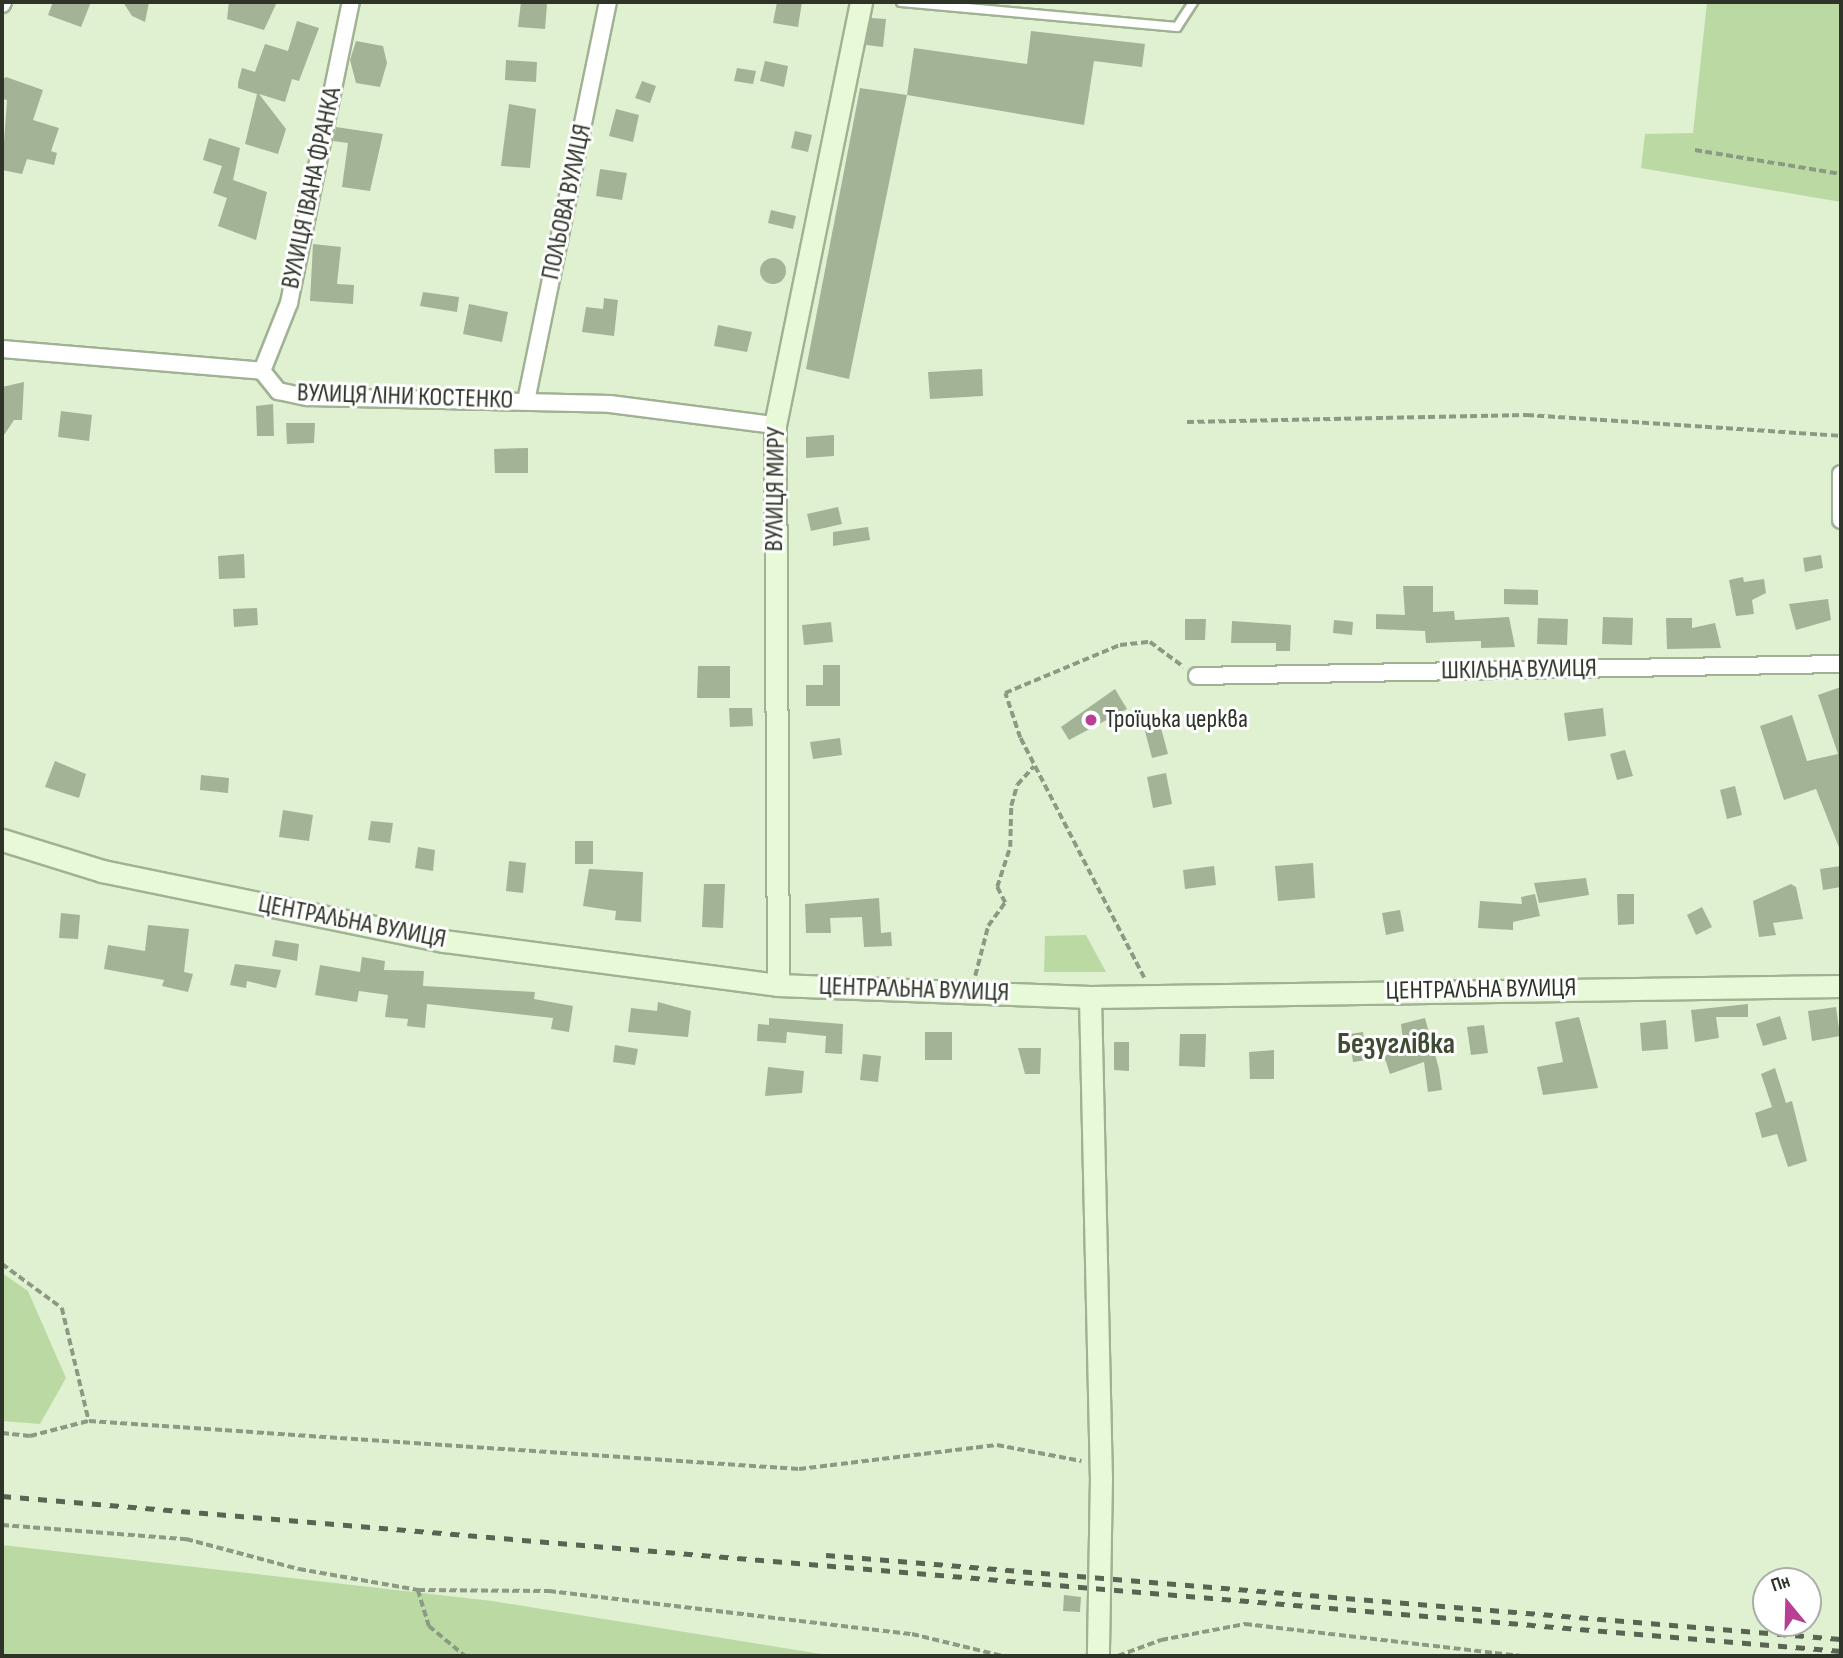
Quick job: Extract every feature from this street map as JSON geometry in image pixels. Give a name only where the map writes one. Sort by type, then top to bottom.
[{"type":"street","name":"ВУЛИЦЯ ІВАНА ФРАНКА","points":[[262,371],[289,303],[351,2]]},
{"type":"street","name":"ПОЛЬОВА ВУЛИЦЯ","points":[[526,401],[608,2]]},
{"type":"street","name":"ВУЛИЦЯ МИРУ","points":[[778,985],[775,425],[861,2]]},
{"type":"street","name":"ВУЛИЦЯ ЛІНИ КОСТЕНКО","points":[[2,349],[262,371],[278,391],[307,397],[526,401],[707,413],[775,425]]},
{"type":"street","points":[[1841,474],[1841,520]]},
{"type":"street","name":"ШКІЛЬНА ВУЛИЦЯ","points":[[1197,676],[1841,664]]},
{"type":"street","name":"ЦЕНТРАЛЬНА ВУЛИЦЯ","points":[[2,840],[102,871],[444,941],[778,985],[1090,997],[1841,986]]},
{"type":"street","points":[[1090,997],[1101,1478],[1098,1656]]},
{"type":"lane","points":[[901,2],[1177,27],[1193,2]]},
{"type":"path","points":[[1696,150],[1841,174]]},
{"type":"path","points":[[1187,422],[1527,415],[1841,436]]},
{"type":"path","points":[[1154,996],[1034,765],[1005,694],[1120,645],[1150,642],[1197,676]]},
{"type":"path","points":[[972,993],[988,926],[1005,903],[997,887],[1010,847],[1011,806],[1017,785],[1034,765]]},
{"type":"path","points":[[2,1264],[62,1308],[89,1421]]},
{"type":"path","points":[[2,1433],[30,1436],[89,1421],[799,1469],[998,1445],[1086,1462],[1101,1478]]},
{"type":"path","points":[[2,1525],[186,1539],[299,1569],[418,1590],[549,1591],[912,1634],[1003,1656]]},
{"type":"path","points":[[418,1590],[429,1626],[465,1656]]},
{"type":"path","points":[[1118,1656],[1161,1640],[1245,1624],[1523,1656]]},
{"type":"green space","points":[[1707,2],[1841,2],[1841,202],[1641,168],[1645,134],[1693,133]]},
{"type":"green space","points":[[1086,935],[1106,972],[1044,972],[1045,936]]},
{"type":"green space","points":[[2,1273],[28,1291],[66,1378],[40,1424],[2,1421]]},
{"type":"green space","points":[[2,1545],[492,1601],[834,1656],[2,1656]]},
{"type":"building","points":[[53,2],[91,2],[81,27],[48,15]]},
{"type":"building","points":[[123,2],[149,2],[145,22],[132,16]]},
{"type":"building","points":[[229,2],[277,2],[264,30],[227,19]]},
{"type":"building","points":[[521,2],[547,4],[545,29],[518,27]]},
{"type":"building","points":[[777,2],[802,2],[798,27],[773,23]]},
{"type":"building","points":[[871,18],[886,19],[883,47],[866,45]]},
{"type":"building","points":[[297,21],[319,28],[299,81],[292,79],[285,102],[259,94],[286,129],[278,154],[245,144],[257,94],[238,88],[238,83],[242,68],[255,72],[265,44],[288,51]]},
{"type":"building","points":[[1031,31],[1145,44],[1142,67],[1094,61],[1084,125],[907,95],[914,48],[1027,64]]},
{"type":"building","points":[[356,41],[383,46],[387,63],[380,87],[356,83],[350,60]]},
{"type":"building","points":[[506,60],[537,62],[536,82],[505,80]]},
{"type":"building","points":[[765,61],[788,66],[784,87],[760,81]]},
{"type":"building","points":[[737,68],[756,71],[753,84],[734,81]]},
{"type":"building","points":[[6,77],[43,90],[33,120],[59,128],[51,151],[57,153],[54,165],[27,159],[22,174],[2,170],[7,100],[2,99],[2,80]]},
{"type":"building","points":[[642,81],[656,86],[650,103],[635,98]]},
{"type":"building","points":[[860,88],[907,95],[849,379],[806,369]]},
{"type":"building","points":[[509,104],[536,109],[530,168],[501,166]]},
{"type":"building","points":[[616,109],[639,115],[633,142],[609,136]]},
{"type":"building","points":[[336,127],[383,134],[370,191],[342,187],[348,143],[333,141]]},
{"type":"building","points":[[795,131],[812,135],[808,152],[791,148]]},
{"type":"building","points":[[209,138],[240,148],[233,180],[267,192],[256,240],[218,226],[227,198],[213,193],[222,166],[203,160]]},
{"type":"building","points":[[600,169],[627,173],[622,200],[596,196]]},
{"type":"building","points":[[771,210],[796,216],[793,229],[768,223]]},
{"type":"building","points":[[313,244],[341,247],[337,284],[354,285],[353,304],[310,301]]},
{"type":"building","points":[[773,258],[782,262],[786,271],[782,280],[773,284],[764,280],[760,271],[764,262]]},
{"type":"building","points":[[423,292],[459,297],[457,312],[420,306]]},
{"type":"building","points":[[604,298],[618,300],[614,336],[582,332],[586,307],[603,309]]},
{"type":"building","points":[[469,304],[508,312],[502,342],[463,334]]},
{"type":"building","points":[[718,325],[752,332],[747,352],[714,346]]},
{"type":"building","points":[[982,369],[983,396],[930,399],[928,372]]},
{"type":"building","points":[[24,382],[22,420],[14,420],[2,438],[2,387]]},
{"type":"building","points":[[273,404],[274,436],[257,436],[256,406]]},
{"type":"building","points":[[61,411],[92,415],[89,441],[58,437]]},
{"type":"building","points":[[286,423],[315,423],[314,443],[287,444]]},
{"type":"building","points":[[834,435],[834,456],[806,458],[806,437]]},
{"type":"building","points":[[528,448],[528,473],[495,473],[494,449]]},
{"type":"building","points":[[838,507],[842,524],[811,531],[807,514]]},
{"type":"building","points":[[868,527],[870,540],[833,546],[833,532]]},
{"type":"building","points":[[244,554],[245,578],[219,579],[218,556]]},
{"type":"building","points":[[1821,555],[1823,568],[1805,572],[1803,558]]},
{"type":"building","points":[[1743,577],[1744,582],[1764,579],[1766,593],[1752,600],[1754,614],[1736,616],[1729,580]]},
{"type":"building","points":[[1403,586],[1433,586],[1433,612],[1454,611],[1455,620],[1509,617],[1515,647],[1481,648],[1481,641],[1426,643],[1425,631],[1376,629],[1376,614],[1405,615]]},
{"type":"building","points":[[1504,589],[1538,590],[1538,605],[1504,604]]},
{"type":"building","points":[[1828,599],[1831,620],[1796,630],[1789,604]]},
{"type":"building","points":[[257,608],[258,625],[234,627],[233,609]]},
{"type":"building","points":[[1603,617],[1633,618],[1632,645],[1602,644]]},
{"type":"building","points":[[1538,618],[1568,619],[1567,645],[1537,644]]},
{"type":"building","points":[[1666,618],[1692,618],[1692,628],[1715,623],[1721,648],[1667,649]]},
{"type":"building","points":[[1185,619],[1206,619],[1205,640],[1185,640]]},
{"type":"building","points":[[1334,620],[1353,622],[1352,635],[1333,633]]},
{"type":"building","points":[[1232,621],[1291,625],[1290,651],[1276,651],[1276,643],[1231,643]]},
{"type":"building","points":[[831,622],[833,642],[804,645],[802,625]]},
{"type":"building","points":[[823,665],[840,665],[840,706],[806,706],[806,685],[823,685]]},
{"type":"building","points":[[698,666],[730,666],[730,698],[697,698]]},
{"type":"building","points":[[1841,687],[1840,850],[1816,789],[1784,800],[1760,726],[1792,715],[1807,761],[1838,754],[1818,695]]},
{"type":"building","name":"Троїцька церква","points":[[1115,689],[1127,709],[1069,740],[1061,727]]},
{"type":"building","points":[[729,708],[752,708],[753,726],[730,727]]},
{"type":"building","points":[[1603,708],[1606,736],[1568,741],[1564,713]]},
{"type":"building","points":[[1161,728],[1168,754],[1152,758],[1145,731]]},
{"type":"building","points":[[840,738],[842,755],[813,759],[810,742]]},
{"type":"building","points":[[1625,750],[1633,776],[1617,780],[1610,754]]},
{"type":"building","points":[[55,761],[86,774],[79,798],[45,787]]},
{"type":"building","points":[[1166,773],[1172,804],[1153,808],[1147,777]]},
{"type":"building","points":[[201,775],[229,778],[228,793],[200,790]]},
{"type":"building","points":[[1735,786],[1742,815],[1727,819],[1720,790]]},
{"type":"building","points":[[283,810],[313,815],[309,841],[279,837]]},
{"type":"building","points":[[371,821],[393,823],[390,843],[368,840]]},
{"type":"building","points":[[575,841],[593,841],[593,864],[575,864]]},
{"type":"building","points":[[418,847],[435,850],[433,871],[415,868]]},
{"type":"building","points":[[509,861],[526,863],[523,893],[506,891]]},
{"type":"building","points":[[1313,863],[1315,898],[1278,901],[1275,866]]},
{"type":"building","points":[[1214,866],[1216,885],[1185,889],[1183,870]]},
{"type":"building","points":[[1841,866],[1841,887],[1823,890],[1820,869]]},
{"type":"building","points":[[589,869],[643,872],[641,922],[615,920],[616,911],[583,906]]},
{"type":"building","points":[[1586,878],[1589,895],[1539,903],[1534,883]]},
{"type":"building","points":[[704,884],[725,884],[723,928],[702,927]]},
{"type":"building","points":[[1791,884],[1796,887],[1803,919],[1773,923],[1776,935],[1759,937],[1753,901]]},
{"type":"building","points":[[1535,894],[1540,916],[1513,922],[1513,930],[1478,928],[1480,901],[1522,904],[1521,897]]},
{"type":"building","points":[[1617,894],[1634,894],[1634,924],[1618,925]]},
{"type":"building","points":[[879,898],[881,933],[891,932],[892,946],[864,947],[862,917],[830,918],[831,933],[806,933],[805,904]]},
{"type":"building","points":[[1702,907],[1712,927],[1696,935],[1687,915]]},
{"type":"building","points":[[1400,910],[1404,931],[1386,935],[1382,913]]},
{"type":"building","points":[[61,913],[80,915],[78,939],[59,938]]},
{"type":"building","points":[[148,925],[189,929],[184,972],[193,974],[188,992],[162,986],[164,980],[104,969],[108,945],[145,951]]},
{"type":"building","points":[[275,940],[299,944],[297,961],[272,956]]},
{"type":"building","points":[[362,957],[385,961],[384,970],[424,971],[423,986],[535,992],[534,999],[573,1006],[569,1032],[551,1029],[553,1018],[427,1004],[425,1028],[407,1026],[408,1019],[385,1017],[388,995],[359,991],[357,1002],[315,995],[320,965],[360,972]]},
{"type":"building","points":[[235,964],[281,970],[276,988],[247,981],[246,988],[230,985]]},
{"type":"building","points":[[658,1002],[691,1011],[688,1037],[628,1032],[631,1008],[657,1011]]},
{"type":"building","points":[[1748,1004],[1748,1017],[1716,1017],[1719,1038],[1695,1042],[1691,1010]]},
{"type":"building","points":[[1836,1007],[1840,1036],[1812,1041],[1808,1011]]},
{"type":"building","points":[[1780,1016],[1787,1039],[1763,1046],[1756,1024]]},
{"type":"building","points":[[1579,1017],[1598,1088],[1543,1095],[1537,1067],[1563,1062],[1555,1022]]},
{"type":"building","points":[[769,1018],[843,1024],[842,1054],[825,1053],[826,1036],[787,1032],[786,1043],[757,1041],[758,1024],[769,1025]]},
{"type":"building","points":[[1425,1018],[1442,1090],[1428,1092],[1424,1062],[1390,1074],[1384,1056],[1404,1049],[1401,1024]]},
{"type":"building","points":[[1666,1020],[1668,1049],[1642,1051],[1640,1023]]},
{"type":"building","points":[[1484,1025],[1488,1053],[1471,1055],[1467,1027]]},
{"type":"building","points":[[925,1032],[952,1032],[952,1060],[925,1060]]},
{"type":"building","points":[[1363,1032],[1367,1060],[1353,1062],[1349,1034]]},
{"type":"building","points":[[1180,1034],[1206,1034],[1205,1067],[1179,1066]]},
{"type":"building","points":[[1114,1042],[1129,1042],[1129,1071],[1114,1070]]},
{"type":"building","points":[[615,1045],[638,1049],[635,1065],[613,1062]]},
{"type":"building","points":[[1018,1048],[1041,1048],[1040,1074],[1025,1074]]},
{"type":"building","points":[[1274,1050],[1274,1079],[1250,1079],[1249,1052]]},
{"type":"building","points":[[863,1054],[881,1056],[878,1082],[860,1080]]},
{"type":"building","points":[[768,1067],[804,1071],[802,1093],[765,1096]]},
{"type":"building","points":[[1775,1068],[1786,1103],[1792,1101],[1807,1161],[1788,1167],[1777,1134],[1762,1138],[1755,1113],[1772,1107],[1761,1074]]},
{"type":"building","points":[[1064,1595],[1081,1597],[1080,1612],[1063,1611]]},
{"type":"railway","points":[[2,1496],[1841,1651]]},
{"type":"railway","points":[[826,1555],[1841,1639]]},
{"type":"place","name":"Троїцька церква","points":[[1091,720]]},
{"type":"district","name":"Безуглівка","points":[[1396,1044]]}]
